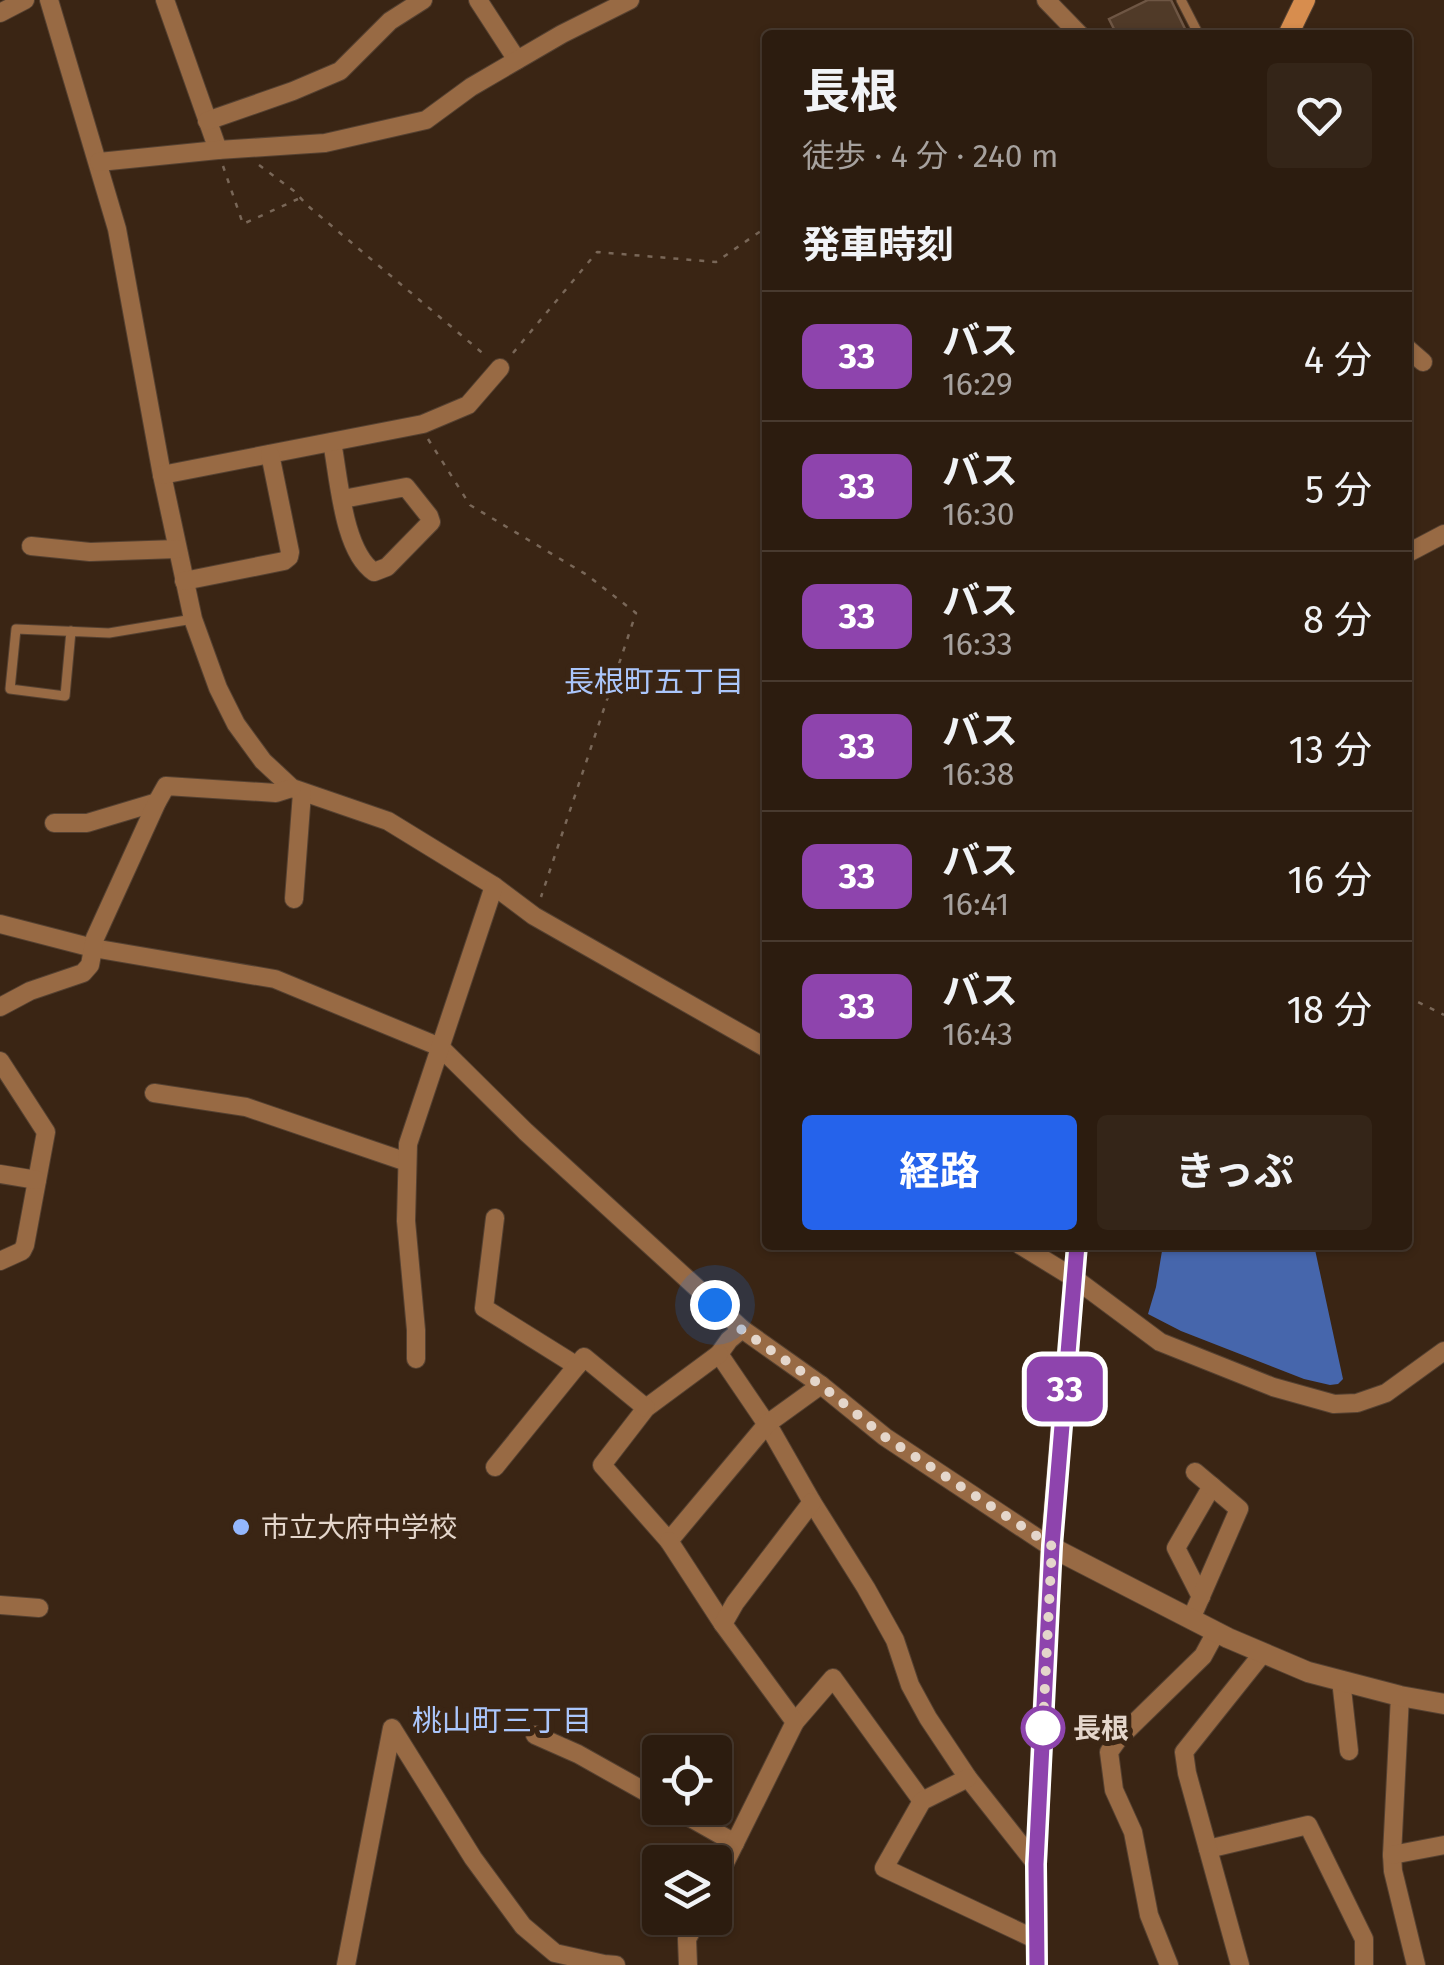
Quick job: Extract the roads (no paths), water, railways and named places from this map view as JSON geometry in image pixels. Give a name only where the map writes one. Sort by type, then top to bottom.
[{"type":"main road","points":[[1290,30],[1305,0]]},
{"type":"main road","points":[[1037,1965],[1036,1864],[1052,1546],[1077,1250]]},
{"type":"street","points":[[0,13],[25,0]]},
{"type":"street","points":[[50,0],[118,229],[162,474],[193,619],[218,688],[236,724],[263,761],[297,790],[388,821],[494,886],[534,916],[762,1045]]},
{"type":"street","points":[[166,0],[218,150]]},
{"type":"street","points":[[207,121],[340,72],[390,21],[423,0]]},
{"type":"street","points":[[478,0],[517,60]]},
{"type":"street","points":[[98,162],[326,143],[426,120],[471,87],[630,0]]},
{"type":"street","points":[[1046,0],[1075,30]]},
{"type":"street","points":[[1412,353],[1422,362]]},
{"type":"street","points":[[162,474],[423,424],[468,406],[500,368]]},
{"type":"street","points":[[332,442],[350,539],[369,570],[387,567],[431,522],[406,487],[343,500]]},
{"type":"street","points":[[184,581],[289,557],[270,454]]},
{"type":"street","points":[[1412,551],[1444,534]]},
{"type":"street","points":[[31,546],[90,552],[177,549]]},
{"type":"street","points":[[0,1007],[30,990],[82,973],[90,964],[95,938],[166,786],[297,790]]},
{"type":"street","points":[[294,899],[297,790]]},
{"type":"street","points":[[54,822],[87,823],[156,802]]},
{"type":"street","points":[[416,1359],[406,1221],[408,1144],[494,886]]},
{"type":"street","points":[[0,924],[93,948],[276,979],[440,1047],[526,1132],[742,1330],[822,1386],[885,1437],[1052,1546],[1216,1632],[1308,1672],[1444,1704]]},
{"type":"street","points":[[0,1061],[46,1132],[25,1245],[22,1251],[0,1261]]},
{"type":"street","points":[[154,1093],[246,1107],[408,1162]]},
{"type":"street","points":[[0,1174],[37,1180]]},
{"type":"street","points":[[495,1218],[484,1308],[577,1366]]},
{"type":"street","points":[[1028,1250],[1074,1278],[1160,1342],[1273,1387],[1334,1404],[1357,1403],[1386,1394],[1444,1351]]},
{"type":"street","points":[[742,1330],[718,1354],[646,1408],[602,1465],[668,1541],[795,1722]]},
{"type":"street","points":[[718,1354],[767,1424],[866,1588],[896,1640],[910,1686],[928,1718],[968,1778],[1036,1864]]},
{"type":"street","points":[[496,1467],[584,1356],[646,1408]]},
{"type":"street","points":[[668,1541],[767,1424],[822,1386]]},
{"type":"street","points":[[1191,1619],[1239,1509],[1195,1472]]},
{"type":"street","points":[[1201,1597],[1176,1548],[1212,1486]]},
{"type":"street","points":[[723,1624],[812,1502]]},
{"type":"street","points":[[0,1604],[40,1608]]},
{"type":"street","points":[[1169,1965],[1149,1915],[1133,1832],[1114,1790],[1109,1752],[1203,1656],[1216,1632]]},
{"type":"street","points":[[1240,1965],[1184,1752],[1263,1653]]},
{"type":"street","points":[[732,1849],[795,1722],[832,1678],[922,1801]]},
{"type":"street","points":[[1341,1680],[1349,1752]]},
{"type":"street","points":[[1400,1696],[1392,1855],[1416,1965]]},
{"type":"street","points":[[346,1965],[392,1728],[473,1858],[524,1926],[555,1953],[616,1965]]},
{"type":"street","points":[[535,1735],[642,1790]]},
{"type":"street","points":[[968,1778],[922,1801],[884,1868],[1037,1940]]},
{"type":"street","points":[[703,1825],[735,1843]]},
{"type":"street","points":[[1208,1849],[1308,1825],[1364,1939],[1364,1965]]},
{"type":"street","points":[[1392,1855],[1444,1844]]},
{"type":"street","points":[[688,1965],[689,1935]]},
{"type":"lane","points":[[1182,0],[1197,30]]},
{"type":"lane","points":[[71,632],[65,696],[10,689],[16,628],[109,634],[193,619]]},
{"type":"water","points":[[1162,1250],[1315,1250],[1343,1379],[1330,1385],[1304,1379],[1181,1331],[1148,1314]]},
{"type":"place","name":"市立大府中学校","points":[[241,1527]]},
{"type":"place","name":"長根","points":[[1043,1728]]},
{"type":"district","name":"長根町五丁目","points":[[654,682]]},
{"type":"district","name":"桃山町三丁目","points":[[502,1721]]}]
